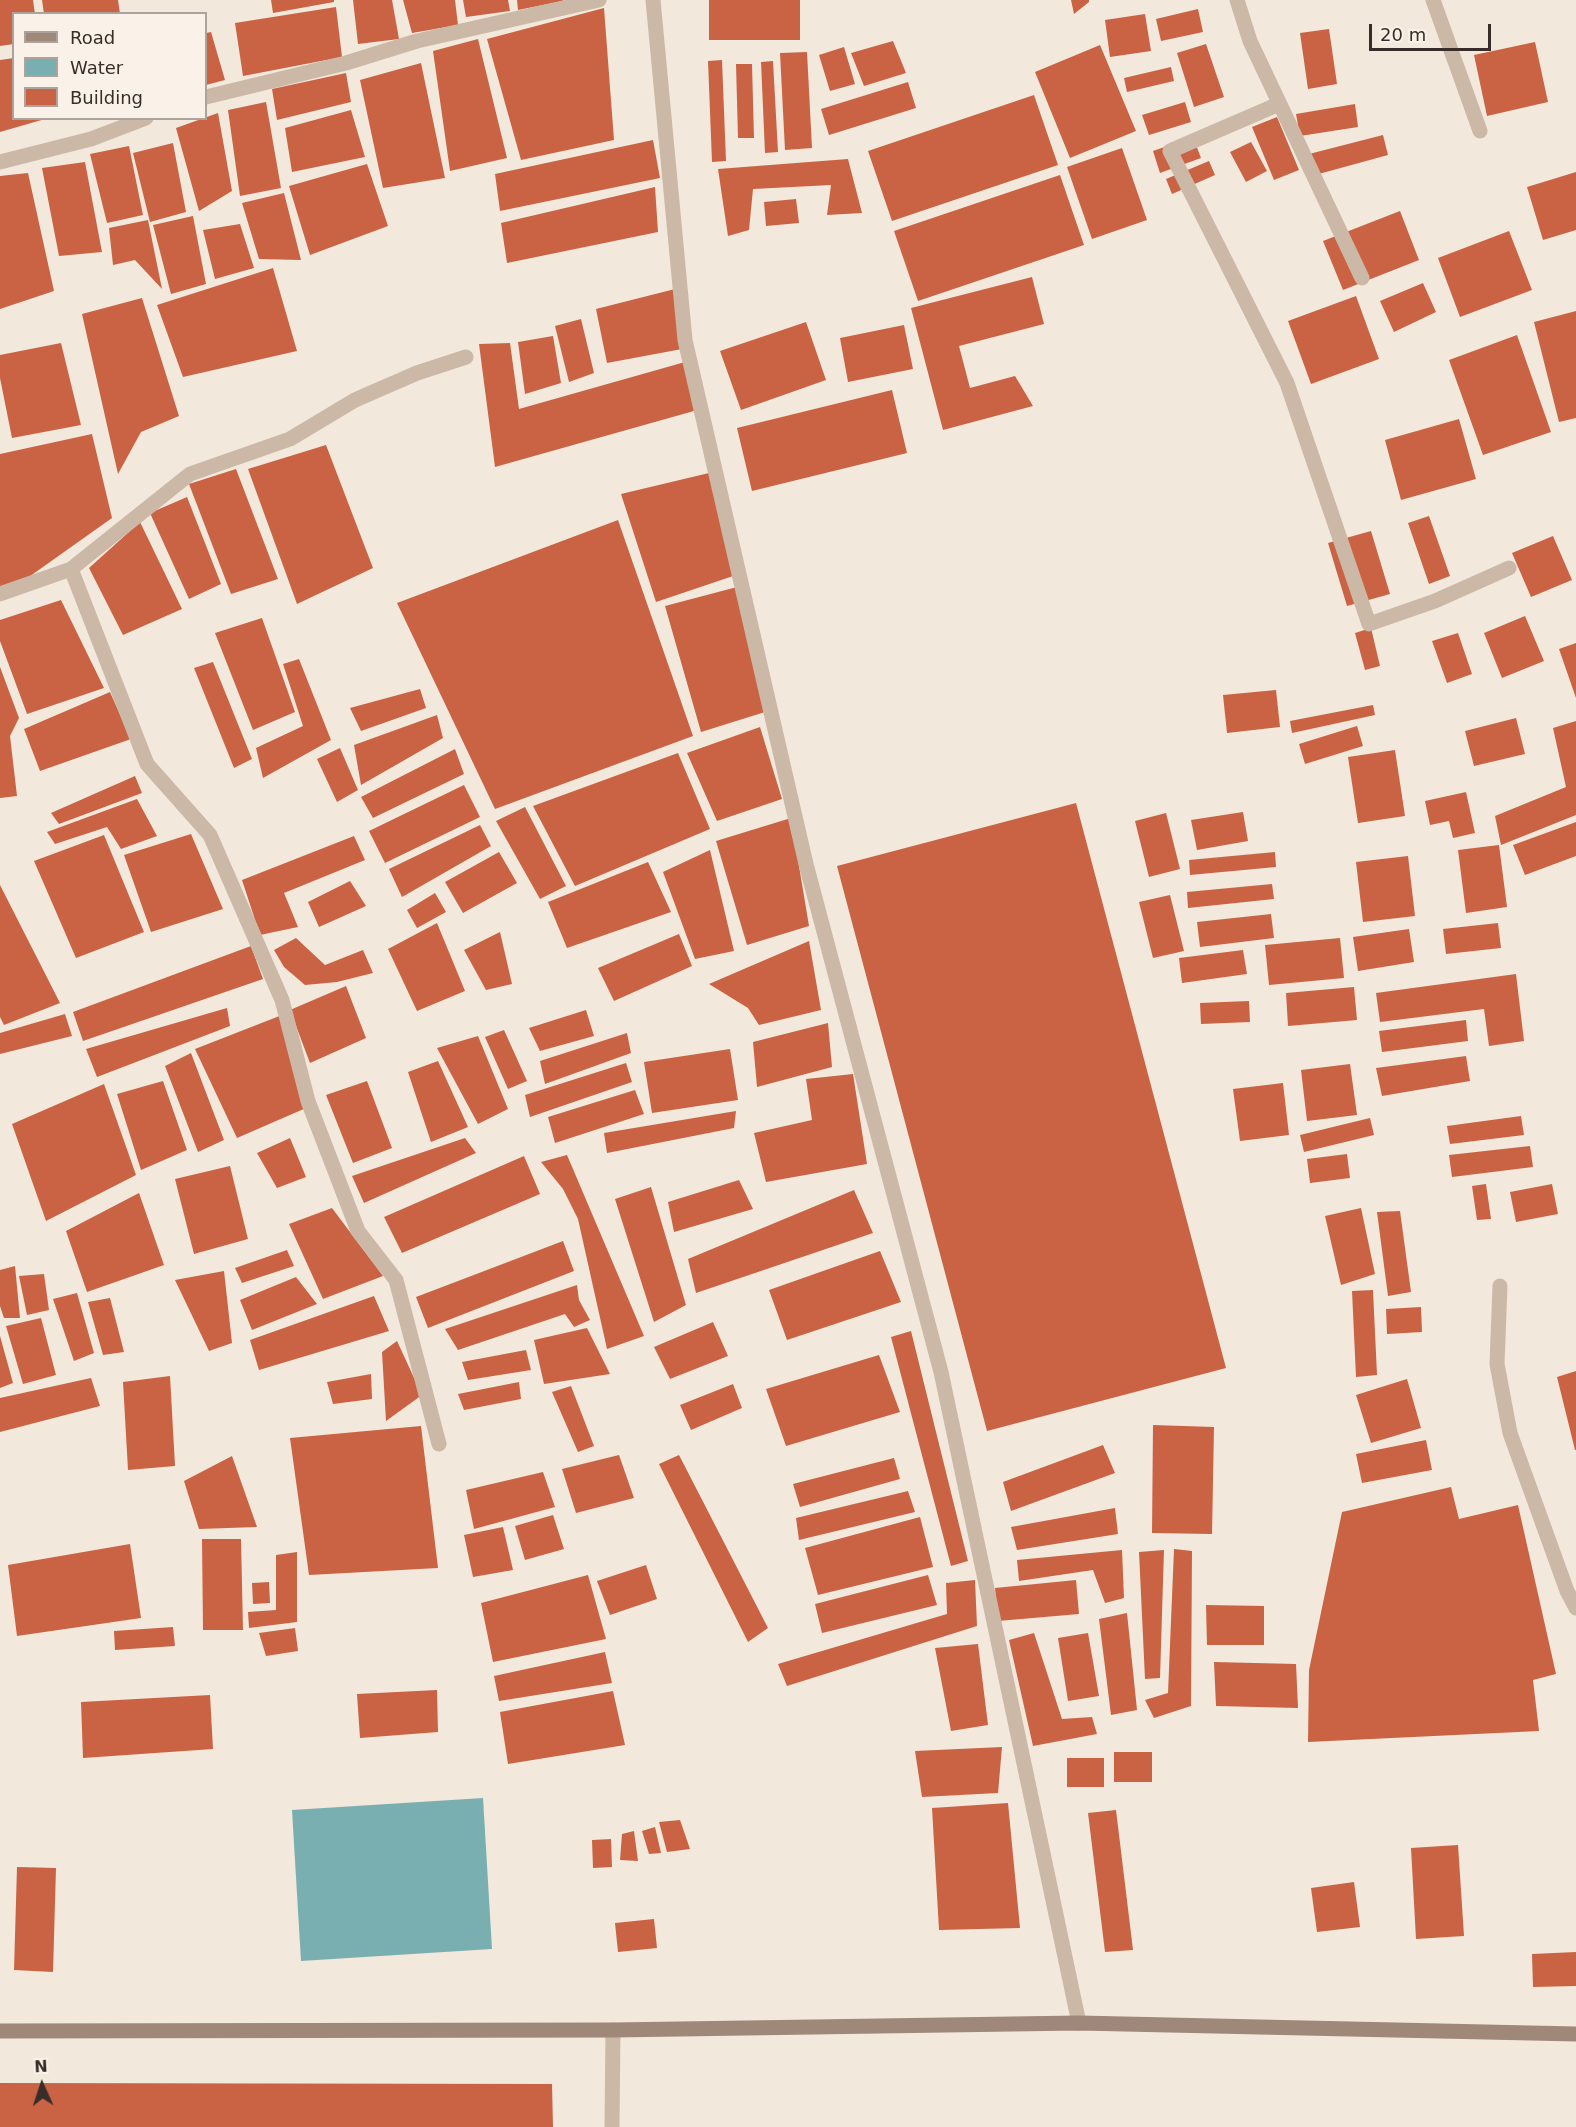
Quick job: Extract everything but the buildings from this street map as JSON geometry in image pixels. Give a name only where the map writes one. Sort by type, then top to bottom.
[{"type":"street","points":[[207,97],[346,63],[417,40],[599,0]]},
{"type":"street","points":[[653,0],[686,340],[806,864],[941,1372],[1079,2023]]},
{"type":"street","points":[[1237,0],[1250,41],[1362,278]]},
{"type":"street","points":[[1433,0],[1480,131]]},
{"type":"street","points":[[1279,104],[1170,151],[1287,383],[1369,624],[1435,601],[1509,568]]},
{"type":"street","points":[[0,162],[91,139],[141,120]]},
{"type":"street","points":[[0,594],[71,569],[190,474],[290,439],[355,400],[417,373],[466,357]]},
{"type":"street","points":[[71,569],[147,764],[210,835],[282,1000],[308,1101],[358,1231],[396,1280],[439,1444]]},
{"type":"street","points":[[1500,1286],[1497,1364],[1510,1433],[1567,1591],[1576,1608]]},
{"type":"street","points":[[0,2031],[613,2030],[1079,2023],[1576,2034]]},
{"type":"street","points":[[612,2127],[613,2030]]},
{"type":"water","points":[[483,1798],[492,1949],[301,1961],[292,1810]]}]
